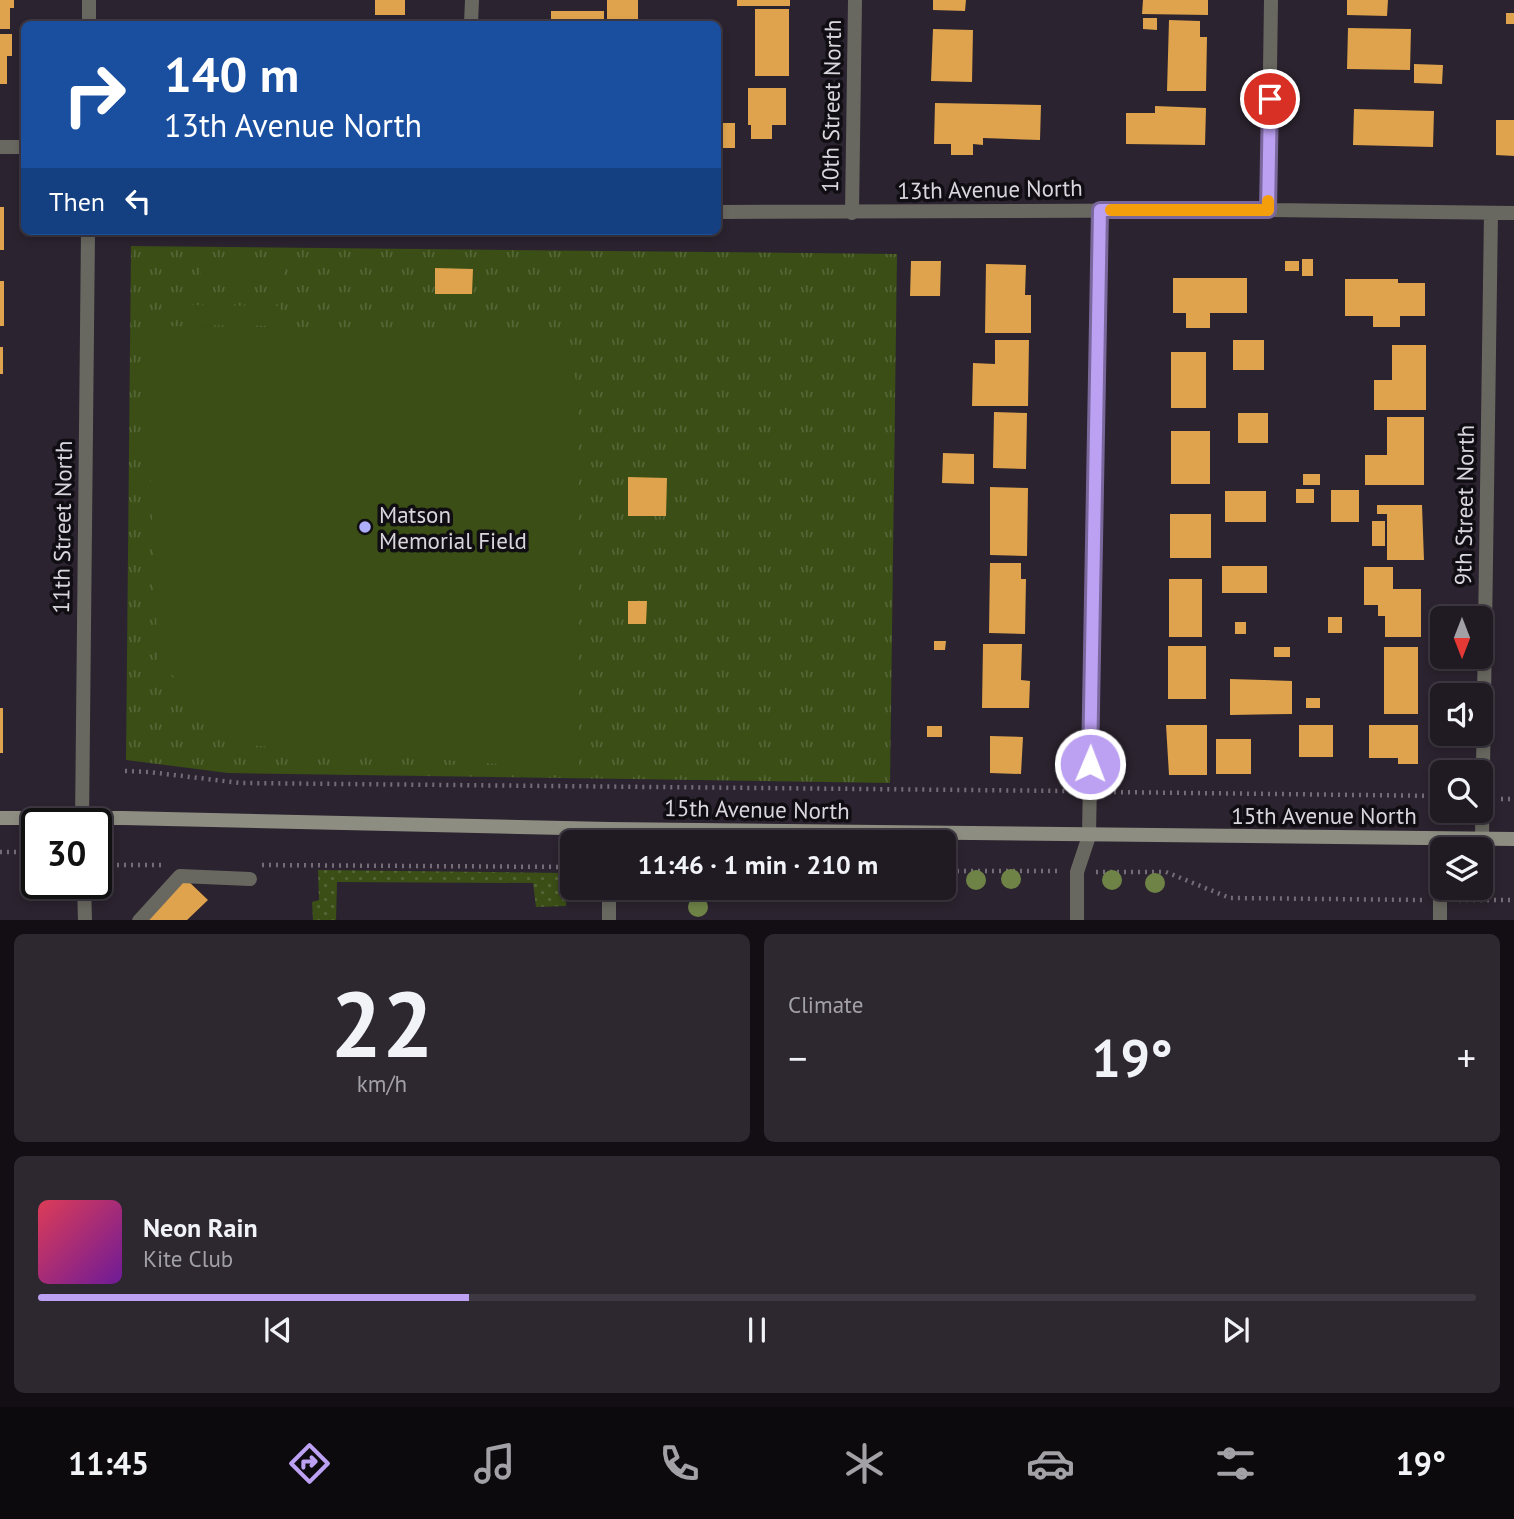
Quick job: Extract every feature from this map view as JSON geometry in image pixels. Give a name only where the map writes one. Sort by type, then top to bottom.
[{"type":"main road","name":"15th Avenue North","points":[[0,818],[21,819]]},
{"type":"main road","name":"15th Avenue North","points":[[112,822],[560,835]]},
{"type":"main road","name":"15th Avenue North","points":[[956,836],[1430,839]]},
{"type":"main road","name":"15th Avenue North","points":[[1493,839],[1514,839]]},
{"type":"street","points":[[89,0],[89,21]]},
{"type":"street","points":[[471,21],[472,0]]},
{"type":"street","name":"10th Street North","points":[[852,213],[855,0]]},
{"type":"street","points":[[1268,210],[1271,0]]},
{"type":"street","points":[[0,147],[21,147]]},
{"type":"street","points":[[1077,920],[1077,872],[1089,836],[1100,210]]},
{"type":"street","name":"13th Avenue North","points":[[721,212],[1268,210],[1514,213]]},
{"type":"street","name":"9th Street North","points":[[1482,837],[1491,213]]},
{"type":"street","name":"11th Street North","points":[[82,808],[88,235]]},
{"type":"street","points":[[139,920],[180,876],[250,872]]},
{"type":"street","points":[[84,899],[85,920]]},
{"type":"street","points":[[609,900],[609,920]]},
{"type":"street","points":[[1439,900],[1440,920]]},
{"type":"path","points":[[125,771],[240,783],[1430,796]]},
{"type":"path","points":[[0,852],[21,852]]},
{"type":"path","points":[[112,865],[173,865]]},
{"type":"path","points":[[250,872],[560,867]]},
{"type":"path","points":[[956,870],[1166,873],[1230,898],[1430,900]]},
{"type":"path","points":[[1493,900],[1514,900]]},
{"type":"green space","points":[[131,246],[897,254],[890,783],[228,773],[126,760]]},
{"type":"green space","points":[[201,264],[284,264],[283,282],[201,281]]},
{"type":"green space","points":[[190,305],[279,306],[278,326],[190,325]]},
{"type":"green space","name":"Matson Memorial Field","points":[[144,326],[490,329],[535,333],[554,340],[561,347],[571,363],[578,392],[579,770],[248,745],[158,662]]},
{"type":"green space","points":[[318,870],[560,873],[560,900],[566,900],[566,906],[536,907],[533,883],[337,882],[336,920],[313,920],[312,902],[319,900]]},
{"type":"building","points":[[0,0],[14,0],[14,8],[10,8],[10,29],[0,29]]},
{"type":"building","points":[[375,0],[405,0],[405,15],[375,15]]},
{"type":"building","points":[[607,0],[638,0],[638,21],[607,21]]},
{"type":"building","points":[[737,0],[790,0],[790,6],[737,6]]},
{"type":"building","points":[[933,0],[966,0],[965,11],[933,10]]},
{"type":"building","points":[[1143,0],[1208,0],[1208,15],[1142,14]]},
{"type":"building","points":[[1347,0],[1388,0],[1387,16],[1347,15]]},
{"type":"building","points":[[755,9],[789,9],[789,76],[755,76]]},
{"type":"building","points":[[551,11],[604,11],[604,21],[551,21]]},
{"type":"building","points":[[1506,13],[1514,13],[1514,24],[1506,24]]},
{"type":"building","points":[[1143,18],[1157,18],[1157,30],[1143,29]]},
{"type":"building","points":[[373,19],[407,19],[407,21]]},
{"type":"building","points":[[1169,20],[1200,21],[1200,37],[1207,37],[1206,91],[1167,91]]},
{"type":"building","points":[[1348,28],[1411,29],[1410,70],[1347,69]]},
{"type":"building","points":[[933,29],[973,30],[972,82],[931,81]]},
{"type":"building","points":[[0,34],[12,34],[12,56],[7,56],[7,84],[0,84]]},
{"type":"building","points":[[1414,64],[1443,65],[1442,84],[1414,83]]},
{"type":"building","points":[[748,88],[786,88],[786,125],[772,125],[772,139],[751,139],[751,125],[748,125]]},
{"type":"building","points":[[935,103],[1041,105],[1040,140],[983,138],[983,145],[973,144],[973,155],[951,155],[951,144],[934,144]]},
{"type":"building","points":[[1155,106],[1206,108],[1205,145],[1126,144],[1126,113],[1155,113]]},
{"type":"building","points":[[1354,109],[1434,111],[1433,147],[1353,145]]},
{"type":"building","points":[[1496,120],[1514,120],[1514,156],[1496,155]]},
{"type":"building","points":[[721,123],[735,123],[735,148],[721,148]]},
{"type":"building","points":[[0,207],[4,207],[4,250],[0,250]]},
{"type":"building","points":[[1302,259],[1313,259],[1313,276],[1302,276]]},
{"type":"building","points":[[911,261],[941,261],[940,296],[910,296]]},
{"type":"building","points":[[1285,261],[1299,261],[1299,271],[1285,271]]},
{"type":"building","points":[[986,264],[1026,265],[1025,295],[1031,295],[1031,333],[985,333]]},
{"type":"building","points":[[435,268],[473,269],[472,294],[435,294]]},
{"type":"building","points":[[1173,278],[1247,278],[1247,313],[1210,313],[1210,328],[1186,328],[1186,313],[1173,313]]},
{"type":"building","points":[[1345,279],[1398,279],[1398,283],[1425,283],[1425,316],[1400,316],[1400,327],[1373,327],[1373,316],[1345,316]]},
{"type":"building","points":[[0,281],[4,281],[4,326],[0,326]]},
{"type":"building","points":[[995,340],[1029,340],[1028,406],[972,406],[973,363],[995,364]]},
{"type":"building","points":[[1233,340],[1264,340],[1264,370],[1233,370]]},
{"type":"building","points":[[1392,345],[1426,345],[1426,410],[1374,410],[1374,380],[1392,380]]},
{"type":"building","points":[[0,347],[3,347],[3,374],[0,374]]},
{"type":"building","points":[[1171,352],[1206,352],[1206,408],[1171,408]]},
{"type":"building","points":[[994,412],[1027,413],[1026,469],[993,468]]},
{"type":"building","points":[[1238,413],[1268,413],[1268,443],[1238,443]]},
{"type":"building","points":[[1387,417],[1424,417],[1424,485],[1365,485],[1365,455],[1387,455]]},
{"type":"building","points":[[1171,431],[1210,431],[1210,484],[1171,484]]},
{"type":"building","points":[[943,453],[974,454],[974,484],[942,483]]},
{"type":"building","points":[[1303,474],[1320,474],[1320,485],[1303,485]]},
{"type":"building","points":[[628,477],[667,478],[666,516],[628,516]]},
{"type":"building","points":[[990,487],[1028,488],[1027,556],[990,555]]},
{"type":"building","points":[[1296,489],[1314,489],[1314,503],[1296,503]]},
{"type":"building","points":[[1331,490],[1359,490],[1359,522],[1331,522]]},
{"type":"building","points":[[1225,491],[1266,491],[1266,522],[1225,522]]},
{"type":"building","points":[[1377,505],[1422,505],[1424,560],[1387,560],[1387,514],[1377,514]]},
{"type":"building","points":[[1170,514],[1211,514],[1211,558],[1170,558]]},
{"type":"building","points":[[1372,521],[1385,521],[1385,546],[1372,546]]},
{"type":"building","points":[[990,563],[1021,563],[1021,579],[1026,579],[1025,634],[989,633]]},
{"type":"building","points":[[1222,566],[1267,566],[1267,593],[1222,593]]},
{"type":"building","points":[[1364,567],[1393,567],[1393,589],[1421,589],[1421,637],[1385,637],[1385,616],[1378,616],[1378,605],[1364,605]]},
{"type":"building","points":[[1169,579],[1202,579],[1202,637],[1169,637]]},
{"type":"building","points":[[628,601],[647,601],[646,624],[628,624]]},
{"type":"building","points":[[1328,617],[1342,617],[1342,633],[1328,633]]},
{"type":"building","points":[[1235,622],[1246,622],[1246,634],[1235,634]]},
{"type":"building","points":[[934,641],[946,641],[945,650],[934,650]]},
{"type":"building","points":[[983,644],[1022,644],[1021,680],[1030,681],[1029,708],[982,708]]},
{"type":"building","points":[[1168,646],[1206,646],[1206,699],[1168,699]]},
{"type":"building","points":[[1274,647],[1290,647],[1290,657],[1274,657]]},
{"type":"building","points":[[1384,647],[1418,647],[1418,714],[1384,714]]},
{"type":"building","points":[[1230,679],[1292,681],[1292,714],[1230,715]]},
{"type":"building","points":[[1306,698],[1320,698],[1320,708],[1306,708]]},
{"type":"building","points":[[0,708],[3,708],[3,753],[0,753]]},
{"type":"building","points":[[1166,725],[1207,725],[1207,775],[1169,775]]},
{"type":"building","points":[[1299,725],[1333,725],[1333,757],[1299,757]]},
{"type":"building","points":[[1369,725],[1418,725],[1418,764],[1398,764],[1398,758],[1369,758]]},
{"type":"building","points":[[927,726],[942,726],[942,737],[927,737]]},
{"type":"building","points":[[990,736],[1023,737],[1021,774],[990,773]]},
{"type":"building","points":[[1216,739],[1251,739],[1251,774],[1216,774]]},
{"type":"building","points":[[186,879],[208,900],[187,920],[144,920]]},
{"type":"slow traffic","points":[[1111,210],[1268,210],[1268,201]]},
{"type":"place","name":"Matson Memorial Field","points":[[365,527]]},
{"type":"route","points":[[1090,764],[1100,210],[1268,210],[1270,99]]}]
